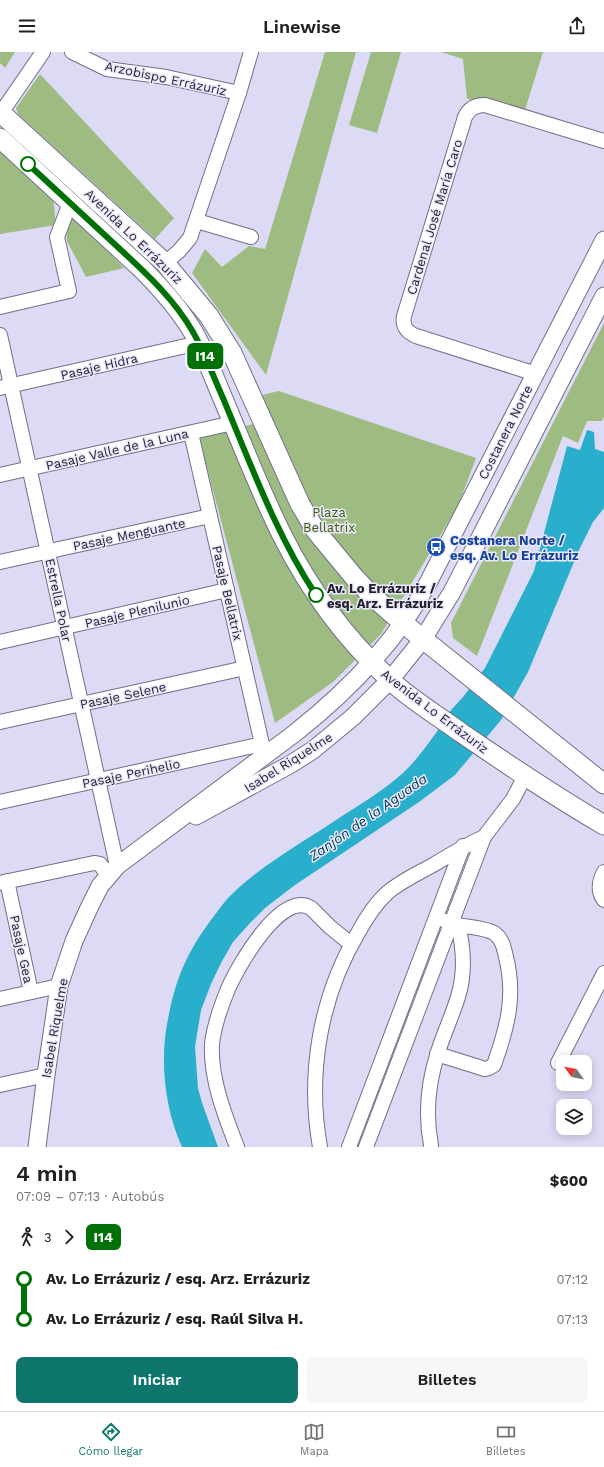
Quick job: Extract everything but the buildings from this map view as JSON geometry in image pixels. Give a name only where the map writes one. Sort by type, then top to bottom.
[{"type":"main road","name":"Avenida Lo Errázuriz","points":[[1,112],[165,263],[200,303],[224,338],[292,487],[309,520],[337,558],[354,577],[403,623],[604,784]]},
{"type":"main road","name":"Avenida Lo Errázuriz","points":[[0,138],[142,269],[163,291],[183,316],[199,343],[265,498],[295,560],[322,604],[345,633],[371,662],[390,680],[431,711],[496,757],[604,825]]},
{"type":"street","points":[[1,112],[43,52]]},
{"type":"street","name":"Arzobispo Errázuriz","points":[[72,52],[107,69],[166,77],[239,93]]},
{"type":"street","name":"Arzobispo Errázuriz","points":[[165,263],[186,244],[197,221],[251,52]]},
{"type":"street","name":"Cardenal José María Caro","points":[[536,374],[409,333],[403,320],[404,316],[465,117],[470,110],[477,106],[485,105],[604,141]]},
{"type":"street","points":[[0,307],[68,291],[57,237],[70,202]]},
{"type":"street","points":[[197,221],[250,237]]},
{"type":"street","name":"Costanera Norte","points":[[403,623],[429,582],[604,240]]},
{"type":"street","name":"Costanera Norte","points":[[423,639],[452,592],[604,296]]},
{"type":"street","name":"Estrella Polar","points":[[0,335],[6,386],[30,468],[98,780],[113,871]]},
{"type":"street","name":"Pasaje Hidra","points":[[6,386],[199,343]]},
{"type":"street","name":"Pasaje Valle de la Luna","points":[[0,475],[233,423]]},
{"type":"street","name":"Pasaje Bellatrix","points":[[191,432],[245,668],[265,748]]},
{"type":"street","name":"Pasaje Menguante","points":[[0,562],[210,516]]},
{"type":"street","name":"Pasaje Plenilunio","points":[[0,642],[227,590]]},
{"type":"street","name":"Isabel Riquelme","points":[[37,1147],[59,986],[74,941],[100,886],[113,871],[169,828],[265,748],[320,713],[355,680],[403,623]]},
{"type":"street","name":"Isabel Riquelme","points":[[169,828],[198,816],[313,750],[353,718],[390,680],[423,639]]},
{"type":"street","name":"Pasaje Selene","points":[[0,722],[245,668]]},
{"type":"street","name":"Pasaje Perihelio","points":[[0,802],[98,780],[265,748]]},
{"type":"street","points":[[366,1147],[454,924],[484,837],[513,799],[525,776]]},
{"type":"street","points":[[320,1147],[315,1096],[320,1038],[332,988],[351,944],[370,912],[387,893],[408,877],[464,846],[484,837]]},
{"type":"street","points":[[349,1147],[464,846]]},
{"type":"street","points":[[3,882],[94,862],[113,871]]},
{"type":"street","points":[[604,872],[599,889],[600,895],[604,900]]},
{"type":"street","name":"Pasaje Gea","points":[[3,882],[31,992]]},
{"type":"street","points":[[237,1147],[219,1097],[212,1055],[214,1036],[221,1008],[235,975],[263,931],[288,909],[298,905],[311,908],[330,927],[351,944]]},
{"type":"street","points":[[436,918],[454,924],[493,932],[500,938],[510,980],[509,1012],[502,1042],[494,1065],[485,1069],[437,1054]]},
{"type":"street","points":[[431,1145],[428,1126],[430,1087],[437,1054],[458,997],[463,964],[462,948],[454,924]]},
{"type":"street","points":[[562,1055],[604,973]]},
{"type":"street","points":[[0,999],[59,986]]},
{"type":"street","points":[[0,1085],[46,1075]]},
{"type":"green space","points":[[0,52],[15,52],[5,68],[0,63]]},
{"type":"green space","points":[[325,52],[356,52],[266,375],[192,273],[205,249],[222,267],[249,246],[265,249]]},
{"type":"green space","points":[[371,52],[401,52],[377,133],[349,125]]},
{"type":"green space","points":[[441,52],[543,52],[525,110],[467,99],[463,59]]},
{"type":"green space","points":[[40,74],[174,218],[155,239],[18,114],[16,108]]},
{"type":"green space","points":[[0,150],[53,197],[56,225],[0,234]]},
{"type":"green space","points":[[72,214],[124,268],[86,277],[67,241],[66,225]]},
{"type":"green space","points":[[604,323],[604,417],[602,421],[587,421],[578,443],[563,436],[477,656],[453,638],[451,623]]},
{"type":"green space","name":"Plaza Bellatrix","points":[[279,391],[476,458],[458,506],[381,634],[333,682],[275,723],[199,438],[268,420],[258,396]]},
{"type":"water","name":"Zanjón de la Aguada","points":[[587,430],[594,432],[595,449],[604,452],[604,508],[593,522],[579,550],[528,672],[501,720],[455,775],[419,802],[295,885],[265,908],[233,942],[211,984],[201,1010],[195,1047],[198,1088],[218,1147],[182,1147],[176,1132],[167,1099],[164,1047],[172,1000],[180,974],[191,951],[205,928],[223,904],[241,885],[282,855],[388,785],[416,760],[448,716],[443,719],[463,697],[485,668],[534,571],[567,446],[580,450]]},
{"type":"bus line","name":"I14","points":[[28,164],[142,269],[163,291],[183,316],[193,332],[208,363],[281,534],[316,595]]},
{"type":"place","name":"Costanera Norte / esq. Av. Lo Errázuriz","points":[[436,547]]},
{"type":"place","name":"Av. Lo Errázuriz / esq. Arz. Errázuriz","points":[[316,595]]}]
